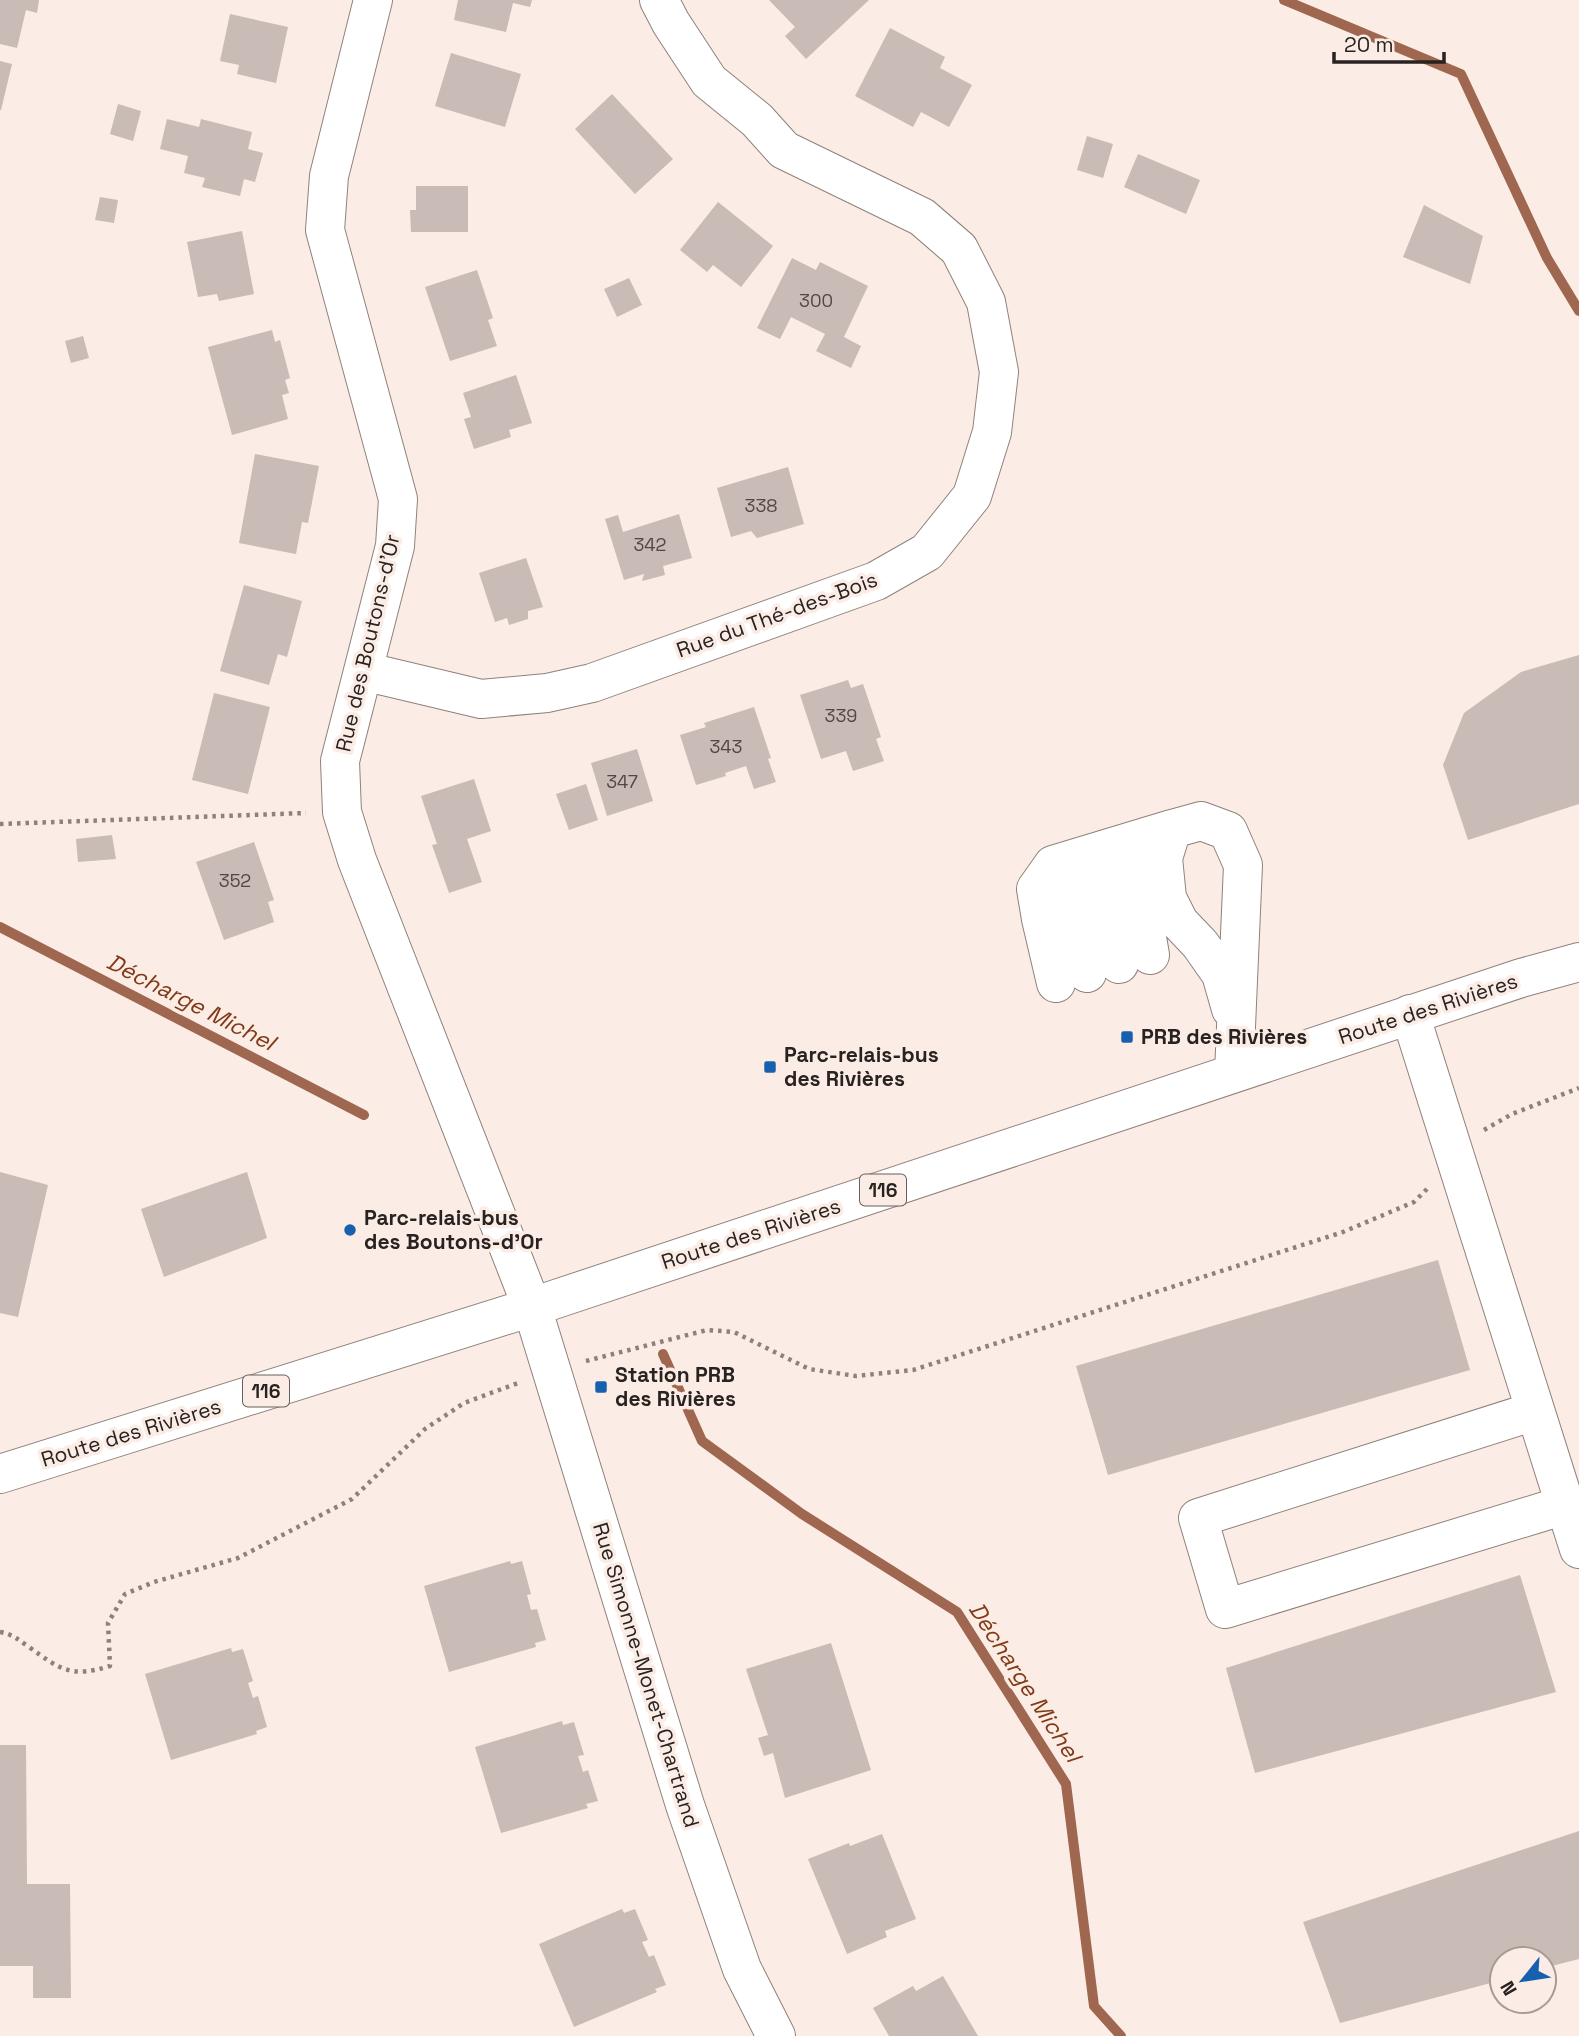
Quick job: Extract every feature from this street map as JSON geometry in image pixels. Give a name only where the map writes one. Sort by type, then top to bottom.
[{"type":"street","name":"Rue des Boutons-d'Or","points":[[373,0],[329,176],[325,230],[398,499],[395,546],[340,761],[342,812],[357,860],[532,1307]]},
{"type":"street","name":"Rue du Thé-des-Bois","points":[[363,671],[481,699],[547,693],[592,683],[876,581],[927,552],[972,496],[992,432],[999,372],[986,302],[959,249],[922,217],[785,150],[757,120],[709,81],[659,0]]},
{"type":"street","points":[[1103,969],[1066,886],[1070,860],[1201,821],[1228,831],[1243,865],[1234,1073]]},
{"type":"street","points":[[1103,969],[1134,863],[1159,833]]},
{"type":"street","points":[[1159,833],[1167,898],[1179,922],[1200,944],[1221,974],[1236,1024]]},
{"type":"street","points":[[1103,969],[1100,874],[1109,848]]},
{"type":"street","name":"Route des Rivières","points":[[0,1474],[532,1307],[1410,1014],[1579,962]]},
{"type":"street","points":[[1410,1014],[1579,1549]]},
{"type":"street","name":"Rue Simonne-Monet-Chartrand","points":[[532,1307],[685,1805],[742,1969],[776,2036]]},
{"type":"street","points":[[1535,1411],[1198,1518],[1225,1609],[1565,1505]]},
{"type":"path","points":[[0,824],[342,812]]},
{"type":"path","points":[[1483,1131],[1512,1114],[1579,1088]]},
{"type":"path","points":[[602,1355],[707,1330],[734,1332],[809,1369],[856,1376],[914,1370],[1343,1232],[1414,1202],[1435,1181]]},
{"type":"path","points":[[0,1632],[10,1634],[51,1663],[71,1671],[90,1672],[110,1666],[108,1623],[125,1594],[154,1582],[238,1558],[352,1499],[425,1429],[464,1403],[500,1388]]},
{"type":"building","points":[[0,0],[39,0],[37,13],[26,10],[17,48],[0,44]]},
{"type":"building","points":[[458,0],[532,0],[530,7],[513,3],[506,32],[454,20]]},
{"type":"building","points":[[769,0],[869,0],[806,59],[785,36],[795,27]]},
{"type":"building","points":[[230,14],[288,27],[276,83],[237,74],[239,65],[220,61]]},
{"type":"building","points":[[890,28],[945,57],[940,68],[972,85],[949,127],[921,112],[913,127],[855,96]]},
{"type":"building","points":[[451,53],[521,74],[505,127],[435,106]]},
{"type":"building","points":[[0,61],[12,64],[1,110],[0,110]]},
{"type":"building","points":[[612,94],[673,159],[635,194],[575,129]]},
{"type":"building","points":[[118,104],[141,111],[133,141],[110,134]]},
{"type":"building","points":[[167,119],[199,127],[201,119],[252,132],[248,149],[263,153],[255,182],[244,179],[240,196],[202,187],[205,178],[184,173],[188,156],[160,149]]},
{"type":"building","points":[[1087,136],[1113,144],[1103,178],[1077,170]]},
{"type":"building","points":[[1138,154],[1200,180],[1186,214],[1124,187]]},
{"type":"building","points":[[416,186],[468,186],[468,232],[411,232],[410,210],[416,210]]},
{"type":"building","points":[[100,197],[118,200],[114,223],[95,220]]},
{"type":"building","points":[[718,202],[773,246],[741,287],[713,265],[707,272],[680,250]]},
{"type":"building","points":[[1424,205],[1483,236],[1470,284],[1403,257]]},
{"type":"building","points":[[242,231],[254,294],[219,301],[217,294],[198,297],[187,242]]},
{"type":"building","points":[[792,258],[816,270],[820,262],[868,286],[844,337],[861,346],[851,368],[816,351],[825,334],[791,317],[780,339],[757,328]]},
{"type":"building","points":[[477,270],[493,318],[488,320],[497,346],[450,361],[425,287]]},
{"type":"building","points":[[629,278],[642,305],[617,317],[604,289]]},
{"type":"building","points":[[272,330],[275,342],[280,340],[290,378],[285,380],[289,393],[282,395],[288,419],[232,435],[208,347]]},
{"type":"building","points":[[83,336],[89,358],[71,363],[65,341]]},
{"type":"building","points":[[516,375],[532,423],[509,430],[511,437],[474,449],[464,419],[471,417],[463,393]]},
{"type":"building","points":[[255,454],[319,466],[308,523],[302,522],[296,554],[239,543]]},
{"type":"building","points":[[788,467],[804,524],[757,538],[751,531],[731,537],[717,488]]},
{"type":"building","points":[[679,514],[692,558],[663,566],[665,575],[642,581],[644,574],[624,580],[605,519],[618,515],[623,532]]},
{"type":"building","points":[[526,558],[543,607],[528,611],[528,619],[509,625],[507,618],[495,622],[479,573]]},
{"type":"building","points":[[244,585],[302,601],[287,657],[278,654],[269,685],[220,671]]},
{"type":"building","points":[[1579,655],[1579,804],[1468,840],[1443,765],[1464,713],[1521,672]]},
{"type":"building","points":[[848,680],[851,688],[863,684],[881,737],[876,739],[884,761],[853,771],[846,751],[821,759],[800,695]]},
{"type":"building","points":[[214,693],[270,707],[248,794],[192,780]]},
{"type":"building","points":[[754,707],[776,782],[754,789],[746,766],[725,773],[726,776],[696,785],[680,735],[706,727],[704,723]]},
{"type":"building","points":[[637,749],[653,801],[607,816],[591,763]]},
{"type":"building","points":[[474,779],[491,831],[467,839],[482,882],[449,893],[432,845],[437,844],[421,796]]},
{"type":"building","points":[[586,784],[598,820],[569,830],[556,794]]},
{"type":"building","points":[[112,835],[116,859],[78,862],[76,839]]},
{"type":"building","points":[[254,842],[274,900],[268,902],[274,922],[224,940],[196,862]]},
{"type":"building","points":[[0,1172],[48,1185],[18,1317],[0,1313]]},
{"type":"building","points":[[247,1172],[267,1238],[164,1277],[141,1209]]},
{"type":"building","points":[[1438,1260],[1470,1370],[1108,1475],[1076,1366]]},
{"type":"building","points":[[510,1561],[511,1564],[522,1561],[531,1594],[527,1595],[531,1610],[537,1609],[546,1640],[535,1643],[536,1647],[449,1672],[424,1586]]},
{"type":"building","points":[[1520,1575],[1556,1692],[1255,1773],[1226,1668]]},
{"type":"building","points":[[831,1643],[871,1770],[785,1798],[773,1753],[764,1756],[758,1738],[768,1735],[746,1669]]},
{"type":"building","points":[[231,1648],[232,1652],[243,1649],[253,1681],[248,1683],[253,1698],[258,1696],[267,1727],[256,1731],[257,1734],[171,1760],[145,1674]]},
{"type":"building","points":[[562,1721],[563,1725],[574,1722],[584,1755],[578,1756],[583,1772],[588,1770],[598,1801],[586,1804],[588,1808],[501,1833],[475,1747]]},
{"type":"building","points":[[0,1745],[26,1745],[27,1884],[70,1884],[71,1998],[33,1998],[33,1966],[0,1966]]},
{"type":"building","points":[[1579,1831],[1579,1959],[1558,1964],[1558,1945],[1488,1945],[1488,1984],[1340,2023],[1303,1922]]},
{"type":"building","points":[[882,1834],[916,1919],[885,1931],[887,1937],[847,1954],[808,1859]]},
{"type":"building","points":[[622,1909],[624,1913],[635,1909],[648,1940],[642,1942],[649,1957],[654,1955],[666,1985],[655,1989],[657,1992],[574,2027],[539,1944]]},
{"type":"building","points":[[943,1976],[978,2036],[889,2036],[873,2008],[913,1986],[916,1991]]},
{"type":"waterway","points":[[1284,0],[1461,74],[1547,258],[1579,311]]},
{"type":"waterway","name":"Décharge Michel","points":[[0,927],[364,1115]]},
{"type":"waterway","name":"Décharge Michel","points":[[663,1354],[702,1441],[802,1514],[957,1612],[1066,1784],[1094,2006],[1121,2036]]},
{"type":"place","name":"PRB des Rivières","points":[[1127,1037]]},
{"type":"place","name":"Parc-relais-bus des Rivières","points":[[770,1067]]},
{"type":"place","name":"Parc-relais-bus des Boutons-d'Or","points":[[350,1230]]},
{"type":"place","name":"Station PRB des Rivières","points":[[601,1387]]}]
